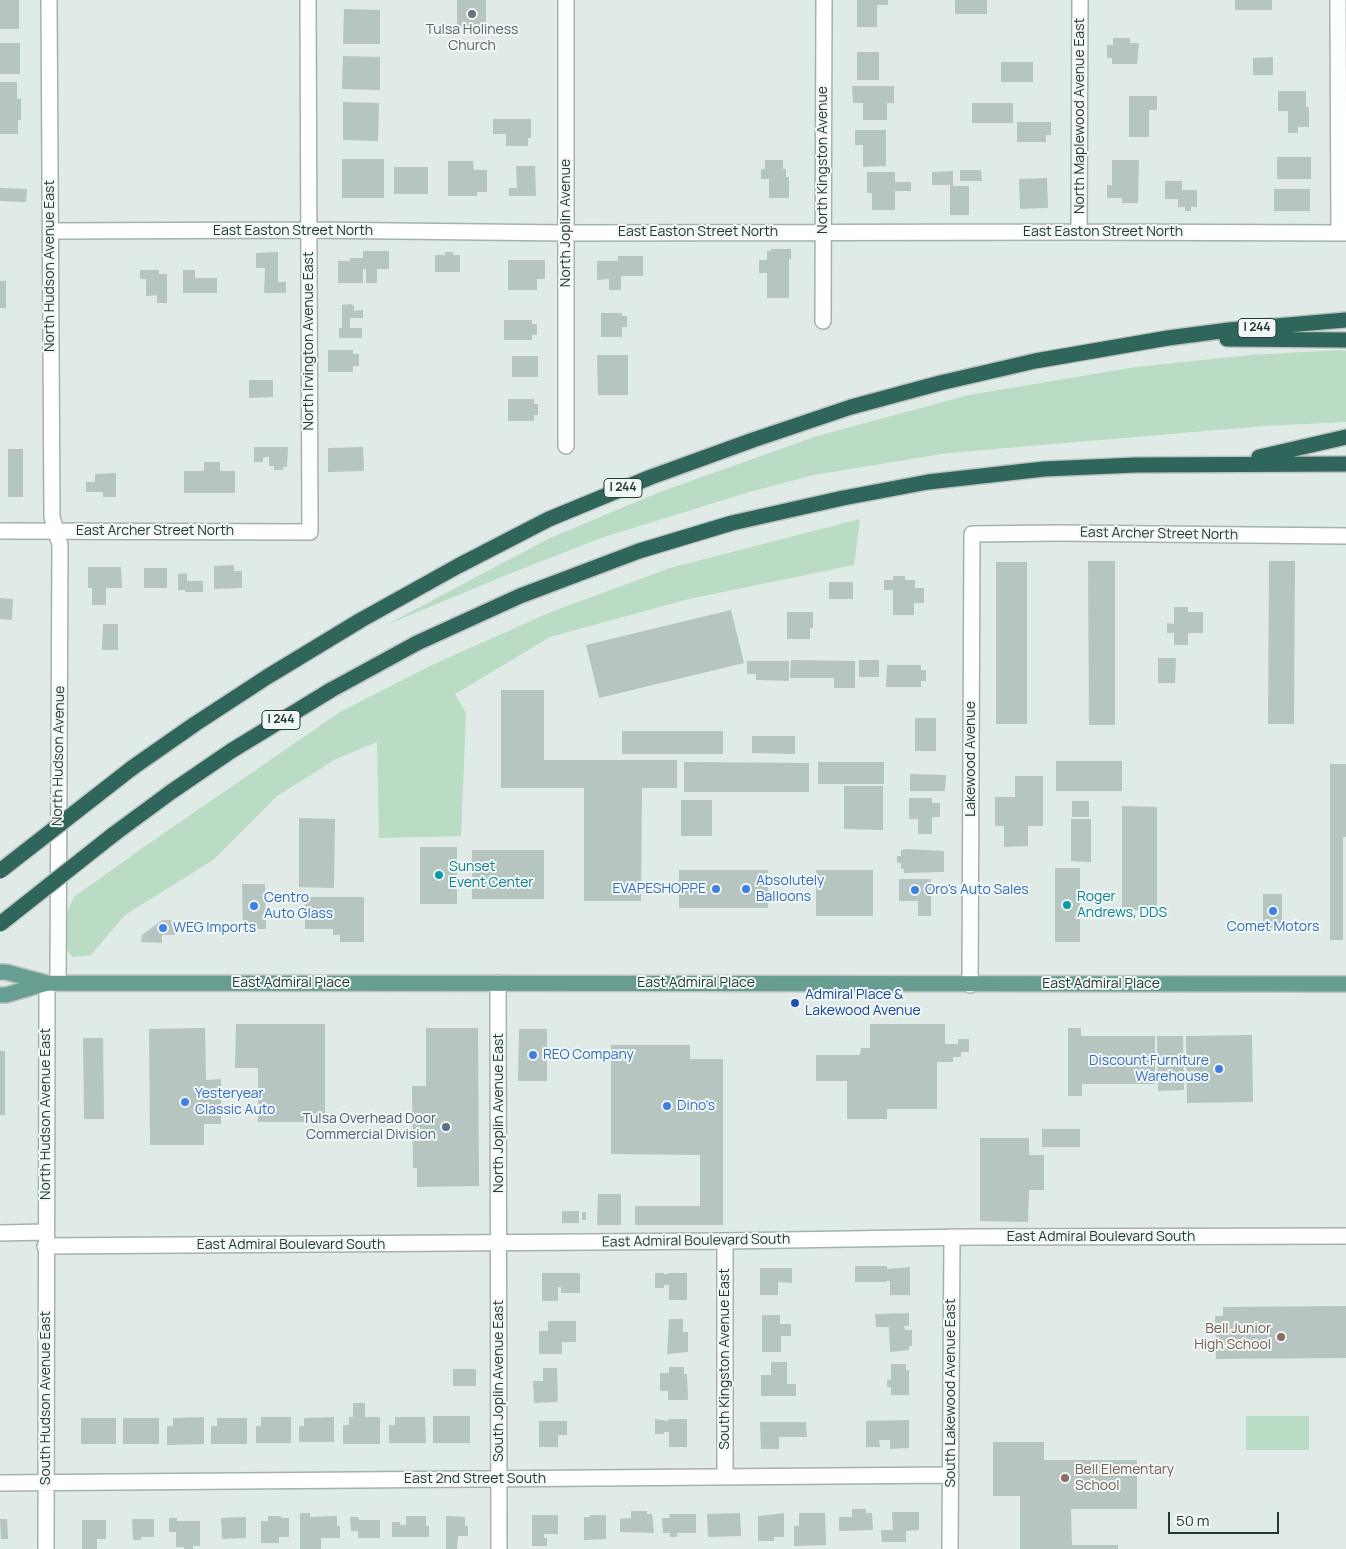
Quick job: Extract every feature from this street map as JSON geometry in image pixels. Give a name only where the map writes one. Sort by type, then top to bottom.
[{"type":"highway","name":"I 244","points":[[0,872],[132,768],[267,677],[377,611],[458,566],[549,520],[651,477],[851,407],[1035,361],[1168,338],[1229,330],[1346,320]]},
{"type":"highway","points":[[1168,338],[1346,340]]},
{"type":"highway","points":[[1233,463],[1346,437]]},
{"type":"highway","name":"I 244","points":[[0,924],[114,834],[171,792],[231,751],[339,685],[417,643],[520,596],[639,551],[732,523],[843,498],[928,482],[1044,469],[1136,465],[1233,463],[1346,464]]},
{"type":"main road","points":[[0,972],[52,982]]},
{"type":"main road","points":[[0,995],[52,982]]},
{"type":"main road","name":"East Admiral Place","points":[[52,982],[1346,984]]},
{"type":"street","name":"North Hudson Avenue East","points":[[49,0],[52,517],[56,531]]},
{"type":"street","name":"North Irvington Avenue East","points":[[308,0],[310,532]]},
{"type":"street","name":"North Joplin Avenue","points":[[566,0],[566,446]]},
{"type":"street","name":"North Kingston Avenue","points":[[823,321],[824,0]]},
{"type":"street","name":"North Maplewood Avenue East","points":[[1080,0],[1080,232]]},
{"type":"street","points":[[1338,0],[1343,233]]},
{"type":"street","name":"East Easton Street North","points":[[50,231],[1343,233]]},
{"type":"street","name":"East Archer Street North","points":[[0,531],[310,532]]},
{"type":"street","name":"North Hudson Avenue","points":[[52,982],[60,564],[60,544],[56,531]]},
{"type":"street","name":"East Archer Street North","points":[[972,534],[1346,536]]},
{"type":"street","name":"Lakewood Avenue","points":[[970,984],[972,534]]},
{"type":"street","name":"North Hudson Avenue East","points":[[46,1239],[52,982]]},
{"type":"street","name":"North Joplin Avenue East","points":[[498,983],[500,1243]]},
{"type":"street","name":"East Admiral Boulevard South","points":[[0,1233],[46,1239],[500,1243],[952,1237],[1346,1236]]},
{"type":"street","name":"South Lakewood Avenue East","points":[[950,1549],[952,1237]]},
{"type":"street","name":"South Hudson Avenue East","points":[[46,1239],[46,1549]]},
{"type":"street","name":"South Kingston Avenue East","points":[[725,1241],[725,1477]]},
{"type":"street","name":"South Joplin Avenue East","points":[[499,1549],[500,1243]]},
{"type":"street","name":"East 2nd Street South","points":[[0,1483],[951,1475]]},
{"type":"green space","points":[[1346,351],[1346,422],[1264,426],[948,453],[814,475],[749,492],[601,538],[386,625],[550,538],[660,492],[817,436],[969,395],[1136,367],[1251,355]]},
{"type":"green space","points":[[860,519],[854,565],[689,599],[550,637],[455,694],[466,713],[461,836],[379,838],[377,742],[336,759],[277,796],[213,860],[125,915],[91,955],[73,957],[67,950],[67,912],[74,897],[340,712],[432,665],[551,612],[670,568]]},
{"type":"green space","points":[[1246,1416],[1309,1416],[1309,1450],[1246,1450]]},
{"type":"building","points":[[0,0],[19,0],[19,29],[0,29]]},
{"type":"building","name":"Tulsa Holiness Church","points":[[457,0],[486,0],[486,28],[457,27]]},
{"type":"building","points":[[857,0],[888,0],[888,5],[877,5],[877,27],[857,27]]},
{"type":"building","points":[[955,0],[987,0],[987,14],[955,14]]},
{"type":"building","points":[[1235,0],[1272,0],[1272,10],[1235,10]]},
{"type":"building","points":[[344,9],[380,10],[380,44],[343,44]]},
{"type":"building","points":[[1113,38],[1130,38],[1130,43],[1139,43],[1137,64],[1112,64],[1112,58],[1107,58],[1107,45],[1113,45]]},
{"type":"building","points":[[0,43],[20,43],[20,74],[0,74]]},
{"type":"building","points":[[857,52],[879,52],[879,80],[857,80]]},
{"type":"building","points":[[343,56],[380,57],[380,90],[342,89]]},
{"type":"building","points":[[1273,57],[1273,75],[1253,75],[1253,58]]},
{"type":"building","points":[[1001,62],[1033,62],[1033,82],[1001,82]]},
{"type":"building","points":[[0,82],[17,82],[17,99],[21,99],[21,120],[18,120],[18,134],[0,134]]},
{"type":"building","points":[[852,86],[894,86],[894,103],[887,103],[887,120],[863,120],[863,103],[853,103]]},
{"type":"building","points":[[1278,91],[1306,91],[1306,107],[1309,107],[1309,127],[1298,127],[1298,133],[1288,133],[1288,111],[1278,111]]},
{"type":"building","points":[[1129,96],[1157,96],[1157,110],[1149,110],[1149,137],[1129,137]]},
{"type":"building","points":[[343,102],[379,103],[378,141],[343,140]]},
{"type":"building","points":[[972,103],[1013,103],[1013,123],[972,123]]},
{"type":"building","points":[[493,119],[531,119],[531,138],[528,138],[528,146],[506,146],[506,134],[493,134]]},
{"type":"building","points":[[1017,122],[1051,122],[1051,135],[1046,135],[1046,142],[1017,142]]},
{"type":"building","points":[[855,130],[886,130],[886,166],[863,167],[863,145],[855,145]]},
{"type":"building","points":[[1277,157],[1311,157],[1311,179],[1277,179]]},
{"type":"building","points":[[342,159],[384,159],[384,198],[342,198]]},
{"type":"building","points":[[765,160],[783,160],[783,169],[786,169],[786,177],[789,177],[789,198],[769,198],[769,179],[761,179],[761,169],[765,169]]},
{"type":"building","points":[[1112,160],[1139,160],[1138,203],[1122,203],[1122,198],[1107,198],[1107,185],[1112,185]]},
{"type":"building","points":[[448,161],[473,161],[474,170],[487,170],[487,192],[477,192],[477,196],[448,196]]},
{"type":"building","points":[[516,166],[535,166],[536,196],[509,196],[509,188],[517,188]]},
{"type":"building","points":[[394,167],[428,167],[428,194],[394,194]]},
{"type":"building","points":[[960,170],[981,170],[982,181],[960,181]]},
{"type":"building","points":[[953,171],[953,186],[969,186],[969,215],[950,215],[950,185],[932,185],[932,172]]},
{"type":"building","points":[[867,172],[895,172],[895,182],[911,182],[911,191],[895,191],[895,210],[872,210],[872,193],[867,193]]},
{"type":"building","points":[[1047,178],[1048,208],[1020,209],[1019,179]]},
{"type":"building","points":[[1165,181],[1182,181],[1182,190],[1197,190],[1197,207],[1191,207],[1191,211],[1185,211],[1185,207],[1178,207],[1178,199],[1165,199]]},
{"type":"building","points":[[0,188],[27,189],[26,202],[0,201]]},
{"type":"building","points":[[1274,189],[1310,189],[1310,211],[1274,211]]},
{"type":"building","points":[[771,249],[791,249],[791,259],[789,259],[789,298],[767,298],[767,273],[759,273],[759,260],[767,260],[767,251],[771,251]]},
{"type":"building","points":[[363,251],[389,251],[389,269],[377,269],[377,283],[366,283],[366,269],[363,269],[363,283],[338,283],[338,261],[350,261],[350,258],[363,258]]},
{"type":"building","points":[[278,252],[278,282],[286,282],[286,293],[264,293],[265,268],[256,268],[256,253]]},
{"type":"building","points":[[445,252],[453,252],[453,255],[460,255],[460,272],[435,272],[435,255],[445,255]]},
{"type":"building","points":[[618,256],[643,256],[643,276],[621,276],[621,290],[609,290],[609,279],[597,280],[597,261],[618,261]]},
{"type":"building","points":[[508,260],[545,260],[545,279],[537,279],[537,290],[508,290]]},
{"type":"building","points":[[140,270],[159,270],[159,274],[167,274],[167,303],[157,303],[157,295],[146,296],[146,279],[140,279]]},
{"type":"building","points":[[183,270],[195,270],[195,278],[217,278],[217,293],[183,293]]},
{"type":"building","points":[[0,281],[6,281],[6,308],[0,308]]},
{"type":"building","points":[[350,304],[354,306],[354,311],[363,310],[363,318],[350,318],[350,328],[362,328],[362,338],[339,338],[339,328],[342,328],[342,305]]},
{"type":"building","points":[[601,313],[622,313],[622,316],[627,316],[627,327],[622,327],[622,337],[601,337]]},
{"type":"building","points":[[504,320],[532,320],[532,324],[537,324],[537,335],[532,335],[532,340],[504,340]]},
{"type":"building","points":[[328,350],[353,350],[353,354],[359,354],[359,366],[353,366],[353,372],[328,372]]},
{"type":"building","points":[[597,355],[628,355],[628,395],[598,395]]},
{"type":"building","points":[[512,356],[538,356],[538,377],[512,377]]},
{"type":"building","points":[[249,380],[273,380],[273,397],[249,398]]},
{"type":"building","points":[[508,399],[534,399],[534,404],[538,404],[538,415],[534,415],[534,421],[508,421]]},
{"type":"building","points":[[254,447],[288,447],[287,467],[283,467],[283,470],[274,470],[274,466],[269,466],[269,457],[263,457],[263,462],[254,462]]},
{"type":"building","points":[[363,447],[364,471],[328,472],[328,448]]},
{"type":"building","points":[[8,449],[23,449],[23,497],[8,497]]},
{"type":"building","points":[[204,462],[220,462],[220,471],[235,471],[235,493],[184,493],[184,471],[204,471]]},
{"type":"building","points":[[116,473],[116,497],[103,497],[103,492],[86,492],[86,482],[95,482],[95,474]]},
{"type":"building","points":[[1088,561],[1115,561],[1115,725],[1089,725]]},
{"type":"building","points":[[1269,561],[1295,561],[1294,724],[1268,724]]},
{"type":"building","points":[[996,562],[1027,562],[1027,724],[996,724]]},
{"type":"building","points":[[234,565],[234,571],[242,571],[242,588],[214,589],[214,566]]},
{"type":"building","points":[[88,567],[121,567],[122,588],[106,588],[106,605],[92,605],[92,588],[88,588]]},
{"type":"building","points":[[144,568],[167,568],[167,588],[144,588]]},
{"type":"building","points":[[187,573],[187,581],[203,581],[203,592],[178,590],[178,574]]},
{"type":"building","points":[[893,576],[905,576],[905,580],[915,580],[915,588],[924,588],[924,603],[914,603],[914,615],[893,615],[893,590],[884,590],[884,580],[893,580]]},
{"type":"building","points":[[829,582],[853,582],[853,599],[829,599]]},
{"type":"building","points":[[0,598],[13,599],[12,620],[0,619]]},
{"type":"building","points":[[1174,607],[1188,607],[1188,612],[1203,612],[1203,633],[1188,633],[1188,645],[1174,645],[1174,633],[1167,633],[1167,623],[1174,624]]},
{"type":"building","points":[[731,610],[744,663],[599,698],[586,645]]},
{"type":"building","points":[[787,612],[813,612],[813,628],[810,628],[810,639],[787,639]]},
{"type":"building","points":[[103,624],[118,624],[118,650],[102,650]]},
{"type":"building","points":[[1158,658],[1176,658],[1175,683],[1158,683]]},
{"type":"building","points":[[791,660],[855,661],[855,688],[834,688],[834,678],[790,678]]},
{"type":"building","points":[[859,660],[879,660],[879,677],[859,677]]},
{"type":"building","points":[[747,661],[789,661],[789,681],[756,680],[756,674],[747,674]]},
{"type":"building","points":[[887,665],[921,665],[921,670],[926,670],[926,681],[921,681],[921,687],[886,687]]},
{"type":"building","points":[[501,690],[544,690],[544,760],[677,760],[677,788],[642,788],[641,901],[584,901],[584,788],[501,788]]},
{"type":"building","points":[[915,718],[936,718],[936,751],[915,751]]},
{"type":"building","points":[[622,731],[723,731],[723,754],[622,754]]},
{"type":"building","points":[[752,736],[795,736],[795,754],[752,753]]},
{"type":"building","points":[[1056,761],[1122,761],[1122,791],[1056,791]]},
{"type":"building","points":[[684,762],[809,763],[809,792],[684,792]]},
{"type":"building","points":[[818,762],[884,762],[884,784],[818,784]]},
{"type":"building","points":[[1330,764],[1346,764],[1346,837],[1343,837],[1343,940],[1330,940]]},
{"type":"building","points":[[910,774],[946,775],[945,791],[910,791]]},
{"type":"building","points":[[1015,776],[1043,776],[1043,826],[1028,826],[1028,846],[1004,847],[1004,826],[995,826],[995,797],[1015,797]]},
{"type":"building","points":[[844,786],[883,786],[883,830],[844,829]]},
{"type":"building","points":[[909,798],[932,798],[932,803],[940,803],[940,817],[932,817],[932,834],[918,834],[918,819],[909,819]]},
{"type":"building","points":[[681,800],[712,800],[712,836],[681,836]]},
{"type":"building","points":[[1072,801],[1089,801],[1089,817],[1072,817]]},
{"type":"building","points":[[1122,806],[1157,807],[1157,910],[1122,910]]},
{"type":"building","points":[[299,818],[335,819],[334,888],[299,887]]},
{"type":"building","points":[[1071,819],[1091,819],[1091,862],[1071,861]]},
{"type":"building","name":"Sunset Event Center","points":[[420,847],[457,847],[457,904],[420,904]]},
{"type":"building","points":[[472,850],[544,850],[544,899],[472,899]]},
{"type":"building","points":[[901,850],[944,851],[944,872],[904,873],[904,869],[901,869],[901,863],[897,863],[897,856],[901,856]]},
{"type":"building","name":"Roger Andrews, DDS","points":[[1055,868],[1080,868],[1080,942],[1055,942]]},
{"type":"building","points":[[679,870],[768,870],[768,908],[679,908]]},
{"type":"building","points":[[816,870],[873,870],[873,916],[816,916]]},
{"type":"building","name":"Oro's Auto Sales","points":[[899,879],[931,879],[931,916],[918,916],[918,901],[899,901]]},
{"type":"building","name":"Centro Auto Glass","points":[[242,884],[265,884],[266,929],[243,929]]},
{"type":"building","name":"Comet Motors","points":[[1263,894],[1282,894],[1282,929],[1263,929]]},
{"type":"building","points":[[305,897],[364,897],[364,942],[340,942],[340,935],[333,935],[333,929],[305,929]]},
{"type":"building","name":"WEG Imports","points":[[162,920],[175,920],[175,935],[162,935],[162,943],[141,942],[142,935]]},
{"type":"building","points":[[236,1024],[325,1024],[325,1122],[258,1122],[258,1068],[235,1068]]},
{"type":"building","points":[[870,1024],[945,1024],[945,1044],[958,1044],[958,1039],[969,1039],[969,1052],[961,1052],[961,1057],[953,1057],[953,1062],[937,1062],[937,1109],[887,1109],[887,1119],[847,1119],[847,1081],[816,1081],[816,1055],[860,1055],[861,1048],[870,1048]]},
{"type":"building","name":"Yesteryear Classic Auto","points":[[205,1028],[206,1080],[221,1079],[221,1124],[204,1124],[204,1145],[150,1145],[149,1029]]},
{"type":"building","name":"Tulsa Overhead Door Commercial Division","points":[[426,1028],[478,1028],[479,1186],[417,1187],[417,1168],[413,1168],[412,1086],[426,1086]]},
{"type":"building","points":[[1068,1028],[1081,1028],[1081,1036],[1155,1036],[1155,1084],[1082,1084],[1082,1096],[1068,1096]]},
{"type":"building","name":"REO Company","points":[[519,1029],[547,1029],[547,1081],[518,1081]]},
{"type":"building","name":"Discount Furniture Warehouse","points":[[1252,1035],[1253,1102],[1187,1103],[1186,1036]]},
{"type":"building","points":[[1157,1036],[1183,1036],[1184,1090],[1158,1091]]},
{"type":"building","points":[[83,1038],[103,1038],[104,1119],[84,1119]]},
{"type":"building","name":"Dino's","points":[[611,1045],[690,1045],[690,1059],[723,1059],[723,1225],[635,1225],[635,1206],[700,1206],[700,1155],[611,1154]]},
{"type":"building","points":[[0,1051],[5,1051],[5,1115],[0,1115]]},
{"type":"building","points":[[1042,1129],[1080,1129],[1080,1147],[1042,1147]]},
{"type":"building","points":[[980,1138],[1029,1138],[1029,1155],[1044,1155],[1044,1190],[1029,1190],[1028,1222],[980,1221]]},
{"type":"building","points":[[598,1194],[621,1194],[621,1225],[597,1225]]},
{"type":"building","points":[[562,1211],[579,1211],[579,1223],[562,1223]]},
{"type":"building","points":[[582,1212],[586,1212],[586,1220],[582,1220]]},
{"type":"building","points":[[855,1266],[887,1266],[887,1269],[910,1267],[910,1295],[890,1295],[890,1281],[855,1282]]},
{"type":"building","points":[[760,1268],[792,1268],[792,1283],[778,1282],[778,1295],[760,1295]]},
{"type":"building","points":[[542,1273],[580,1273],[580,1293],[561,1293],[561,1287],[558,1287],[558,1301],[542,1301]]},
{"type":"building","points":[[655,1273],[687,1273],[687,1300],[669,1300],[669,1285],[664,1285],[664,1288],[655,1288]]},
{"type":"building","name":"Bell Junior High School","points":[[1346,1306],[1346,1358],[1216,1359],[1215,1316],[1223,1316],[1223,1307]]},
{"type":"building","points":[[909,1313],[909,1326],[904,1326],[905,1330],[912,1330],[912,1346],[909,1346],[909,1350],[890,1352],[889,1327],[876,1327],[875,1314]]},
{"type":"building","points":[[762,1315],[780,1315],[780,1324],[791,1324],[791,1336],[781,1336],[781,1352],[762,1352]]},
{"type":"building","points":[[669,1319],[683,1319],[683,1332],[688,1332],[688,1352],[667,1354]]},
{"type":"building","points":[[548,1321],[576,1321],[576,1342],[562,1342],[562,1354],[539,1354],[539,1331],[548,1331]]},
{"type":"building","points":[[771,1362],[787,1362],[787,1384],[796,1384],[796,1396],[761,1396],[761,1375],[771,1375]]},
{"type":"building","points":[[891,1364],[906,1364],[906,1370],[909,1370],[909,1395],[891,1395],[891,1387],[887,1387],[887,1380],[891,1380]]},
{"type":"building","points":[[669,1367],[684,1367],[684,1374],[687,1374],[688,1400],[668,1400],[668,1391],[660,1391],[660,1373],[669,1373]]},
{"type":"building","points":[[543,1368],[557,1368],[558,1402],[534,1403],[533,1381],[543,1381]]},
{"type":"building","points":[[453,1369],[476,1369],[476,1386],[453,1386]]},
{"type":"building","points":[[353,1403],[365,1403],[365,1417],[380,1417],[380,1444],[343,1444],[343,1425],[349,1425],[349,1417],[353,1417]]},
{"type":"building","points":[[433,1416],[470,1416],[470,1443],[433,1443]]},
{"type":"building","points":[[204,1417],[204,1444],[167,1445],[167,1426],[173,1426],[173,1418]]},
{"type":"building","points":[[261,1417],[291,1417],[291,1443],[256,1443],[256,1426],[261,1426]]},
{"type":"building","points":[[334,1417],[334,1442],[299,1442],[299,1426],[304,1426],[304,1418]]},
{"type":"building","points":[[395,1417],[425,1417],[426,1443],[389,1443],[389,1425],[395,1425]]},
{"type":"building","points":[[81,1418],[116,1418],[116,1444],[81,1444]]},
{"type":"building","points":[[123,1418],[159,1418],[159,1444],[123,1444]]},
{"type":"building","points":[[217,1418],[247,1418],[247,1444],[211,1444],[211,1426],[217,1426]]},
{"type":"building","points":[[655,1419],[668,1421],[668,1419],[687,1419],[687,1447],[669,1447],[669,1432],[655,1434]]},
{"type":"building","points":[[909,1420],[909,1448],[890,1449],[890,1440],[879,1440],[880,1447],[866,1447],[866,1421]]},
{"type":"building","points":[[539,1421],[567,1421],[567,1435],[558,1435],[558,1447],[539,1447]]},
{"type":"building","points":[[760,1422],[806,1422],[807,1437],[779,1437],[779,1449],[761,1449]]},
{"type":"building","name":"Bell Elementary School","points":[[993,1442],[1044,1442],[1044,1460],[1137,1460],[1137,1509],[1071,1509],[1072,1545],[1118,1545],[1118,1549],[1020,1549],[1020,1496],[993,1496]]},
{"type":"building","points":[[852,1509],[866,1509],[866,1513],[872,1513],[873,1530],[839,1531],[839,1517],[852,1517]]},
{"type":"building","points":[[631,1511],[647,1511],[647,1514],[652,1514],[654,1533],[620,1532],[620,1519],[631,1518]]},
{"type":"building","points":[[892,1512],[919,1512],[919,1530],[906,1531],[906,1542],[882,1542],[881,1530],[893,1530]]},
{"type":"building","points":[[300,1513],[310,1513],[310,1517],[337,1516],[337,1526],[340,1526],[340,1538],[321,1538],[321,1549],[300,1549]]},
{"type":"building","points":[[740,1513],[741,1536],[708,1537],[707,1514]]},
{"type":"building","points":[[784,1513],[784,1537],[774,1537],[774,1541],[758,1541],[758,1516]]},
{"type":"building","points":[[799,1513],[825,1513],[826,1545],[794,1546],[794,1526],[799,1526]]},
{"type":"building","points":[[669,1514],[696,1514],[696,1533],[677,1533],[677,1537],[670,1537],[670,1533],[663,1533],[662,1518],[670,1518]]},
{"type":"building","points":[[532,1515],[558,1515],[558,1534],[544,1534],[544,1538],[547,1538],[547,1546],[532,1546]]},
{"type":"building","points":[[590,1515],[606,1515],[606,1539],[584,1540],[584,1517],[590,1517]]},
{"type":"building","points":[[268,1516],[289,1518],[289,1537],[279,1537],[279,1543],[261,1543],[261,1521],[268,1521]]},
{"type":"building","points":[[406,1516],[426,1516],[426,1526],[429,1526],[429,1537],[392,1537],[392,1522],[400,1522],[400,1525],[406,1525]]},
{"type":"building","points":[[446,1516],[465,1517],[465,1526],[468,1526],[468,1536],[458,1536],[457,1549],[446,1549]]},
{"type":"building","points":[[246,1517],[246,1538],[222,1539],[221,1518]]},
{"type":"building","points":[[350,1517],[358,1517],[359,1520],[380,1520],[380,1538],[358,1538],[358,1531],[351,1531]]},
{"type":"building","points":[[169,1518],[177,1518],[177,1521],[200,1521],[200,1546],[193,1546],[193,1549],[176,1547],[176,1532],[169,1532]]},
{"type":"building","points":[[0,1519],[7,1519],[8,1539],[1,1539]]},
{"type":"building","points":[[132,1519],[154,1519],[154,1537],[141,1537],[141,1540],[133,1540]]},
{"type":"building","points":[[82,1520],[106,1520],[106,1539],[97,1539],[97,1549],[82,1549]]},
{"type":"place","name":"Tulsa Holiness Church","points":[[472,14]]},
{"type":"place","name":"Sunset Event Center","points":[[439,875]]},
{"type":"place","name":"EVAPESHOPPE","points":[[716,889]]},
{"type":"place","name":"Absolutely Balloons","points":[[746,889]]},
{"type":"place","name":"Oro's Auto Sales","points":[[915,890]]},
{"type":"place","name":"Roger Andrews, DDS","points":[[1067,905]]},
{"type":"place","name":"Centro Auto Glass","points":[[254,906]]},
{"type":"place","name":"Comet Motors","points":[[1273,911]]},
{"type":"place","name":"WEG Imports","points":[[163,928]]},
{"type":"place","name":"Admiral Place & Lakewood Avenue","points":[[795,1003]]},
{"type":"place","name":"REO Company","points":[[533,1055]]},
{"type":"place","name":"Discount Furniture Warehouse","points":[[1219,1069]]},
{"type":"place","name":"Yesteryear Classic Auto","points":[[185,1102]]},
{"type":"place","name":"Dino's","points":[[667,1106]]},
{"type":"place","name":"Tulsa Overhead Door Commercial Division","points":[[446,1127]]},
{"type":"place","name":"Bell Junior High School","points":[[1281,1337]]},
{"type":"place","name":"Bell Elementary School","points":[[1065,1478]]}]
